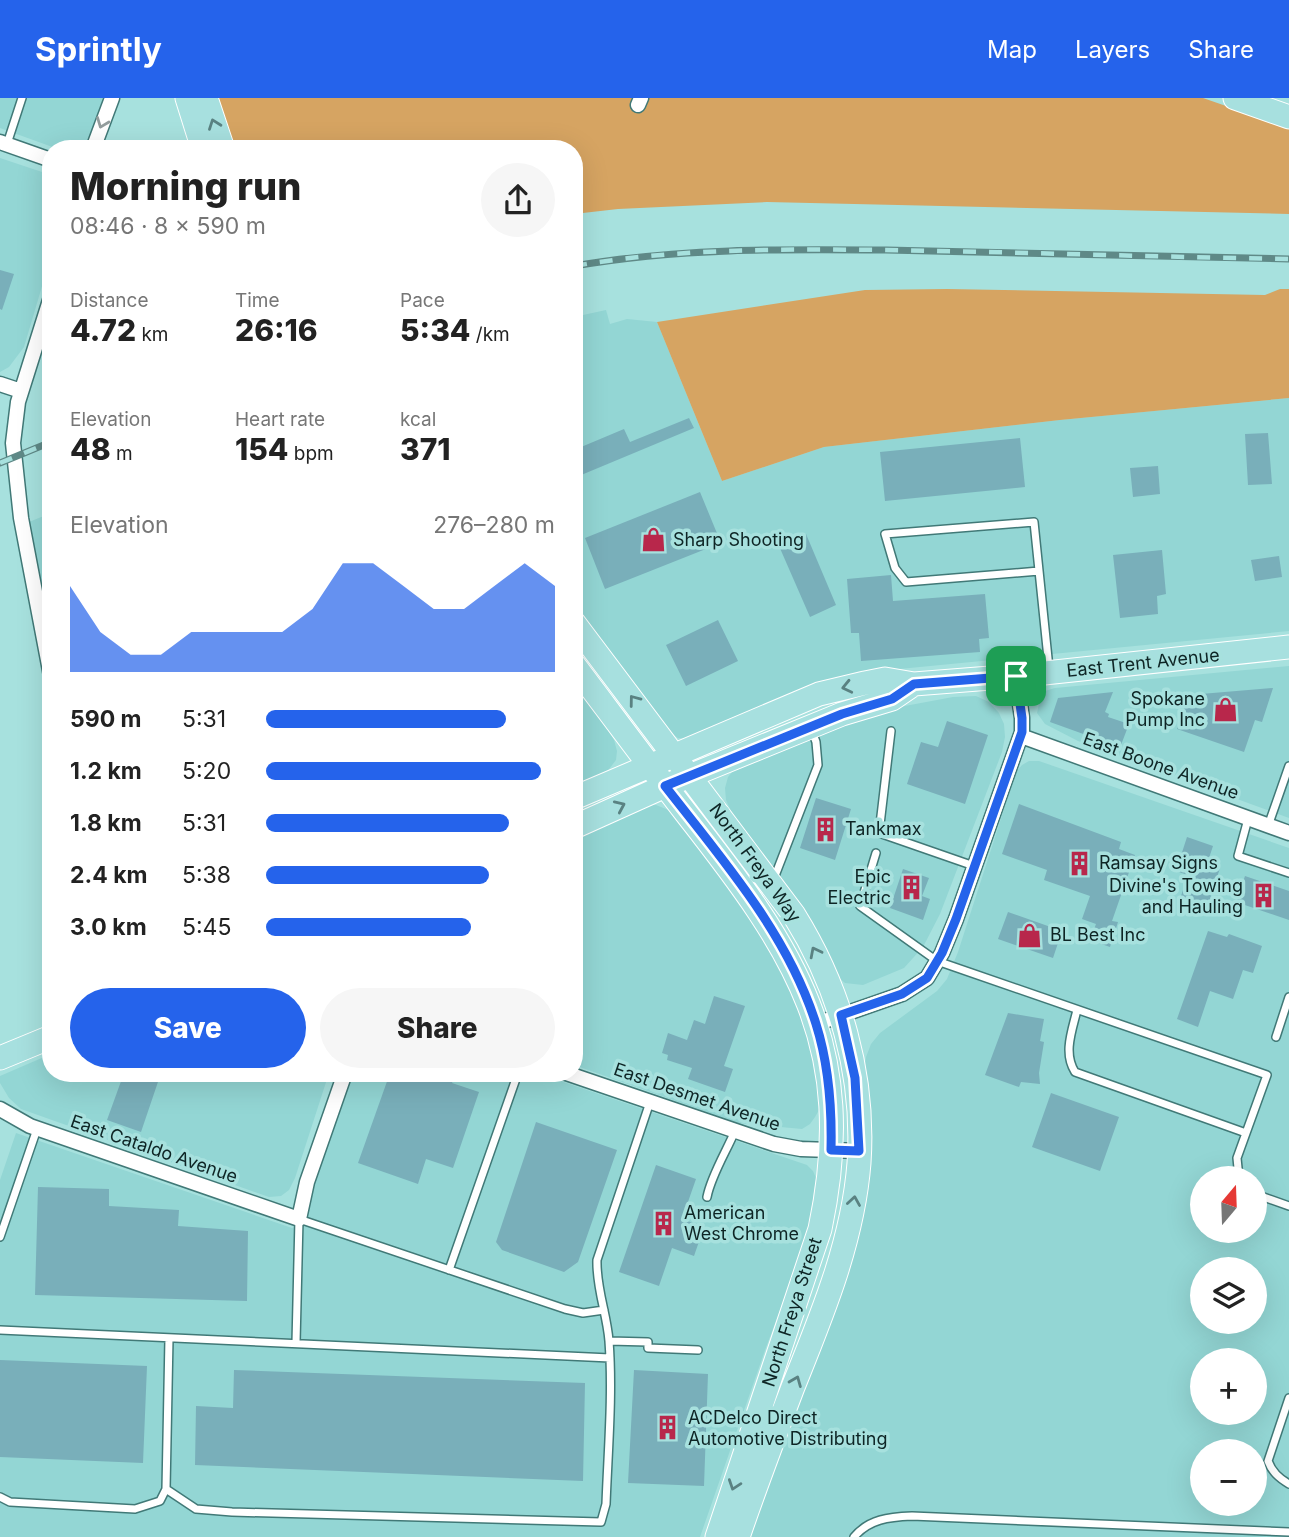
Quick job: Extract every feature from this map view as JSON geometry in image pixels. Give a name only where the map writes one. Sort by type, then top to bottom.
[{"type":"main road","points":[[187,98],[200,140]]},
{"type":"main road","points":[[206,98],[220,140]]},
{"type":"main road","points":[[1235,98],[1289,117]]},
{"type":"main road","name":"North Freya Way","points":[[583,639],[772,883],[813,946],[841,1015]]},
{"type":"main road","name":"East Trent Avenue","points":[[583,794],[819,694],[885,679],[914,684],[1289,648]]},
{"type":"main road","name":"North Freya Way","points":[[583,677],[778,939],[803,988],[816,1024]]},
{"type":"main road","name":"East Trent Avenue","points":[[583,823],[665,786],[842,714],[892,699],[914,684]]},
{"type":"main road","name":"North Freya Street","points":[[738,1537],[838,1267],[850,1222],[859,1151],[855,1078],[841,1015]]},
{"type":"main road","name":"North Freya Street","points":[[717,1537],[817,1238],[826,1200],[831,1150],[830,1090],[816,1024]]},
{"type":"main road","points":[[0,1058],[42,1041]]},
{"type":"street","points":[[96,140],[112,98]]},
{"type":"street","points":[[4,144],[42,157]]},
{"type":"street","points":[[42,325],[21,391],[14,430],[16,481],[42,626]]},
{"type":"street","points":[[0,384],[21,391]]},
{"type":"street","points":[[816,1024],[902,994],[927,978],[937,961],[956,919],[1021,736],[1023,723],[1016,676]]},
{"type":"street","name":"East Boone Avenue","points":[[1021,736],[1289,833]]},
{"type":"street","name":"East Desmet Avenue","points":[[583,1079],[774,1144],[802,1149],[859,1151]]},
{"type":"street","points":[[299,1219],[307,1182],[342,1082]]},
{"type":"street","name":"East Cataldo Avenue","points":[[0,1109],[37,1129],[299,1219]]},
{"type":"lane","points":[[4,144],[22,98]]},
{"type":"lane","points":[[1039,571],[906,582],[895,568],[885,534],[1034,522],[1039,571],[1049,673]]},
{"type":"lane","points":[[772,883],[818,765],[816,742],[811,727]]},
{"type":"lane","points":[[891,732],[879,833],[975,866]]},
{"type":"lane","points":[[1268,826],[1289,766]]},
{"type":"lane","points":[[1248,818],[1238,856],[1289,873]]},
{"type":"lane","points":[[876,853],[860,906],[937,961],[1266,1075],[1237,1158],[1238,1166]]},
{"type":"lane","points":[[1276,1037],[1289,997]]},
{"type":"lane","points":[[1077,1010],[1068,1052],[1069,1062],[1075,1072],[1246,1133]]},
{"type":"lane","points":[[449,1270],[515,1082]]},
{"type":"lane","points":[[166,1489],[196,1509],[232,1512],[601,1522],[607,1504],[610,1358],[598,1277],[599,1252],[650,1102]]},
{"type":"lane","points":[[0,1237],[37,1129]]},
{"type":"lane","points":[[707,1197],[710,1184],[735,1131]]},
{"type":"lane","points":[[1267,1198],[1289,1206]]},
{"type":"lane","points":[[296,1343],[299,1219],[574,1312],[591,1313],[604,1310]]},
{"type":"lane","points":[[0,1330],[610,1358]]},
{"type":"lane","points":[[0,1497],[10,1502],[135,1510],[160,1501],[166,1489],[169,1338]]},
{"type":"lane","points":[[609,1341],[648,1342],[648,1348],[698,1350]]},
{"type":"lane","points":[[1289,1398],[1268,1461],[1278,1478],[1289,1484]]},
{"type":"lane","points":[[853,1537],[870,1522],[883,1518],[912,1516],[1289,1532]]},
{"type":"shaded area","points":[[0,98],[103,98],[87,140],[42,140],[42,143],[0,128]]},
{"type":"shaded area","points":[[217,98],[1203,98],[1289,128],[1289,214],[767,202],[583,213],[583,140],[231,140]]},
{"type":"shaded area","points":[[0,158],[42,172],[42,286],[24,347],[9,367],[0,372]]},
{"type":"shaded area","points":[[1280,289],[1289,289],[1289,398],[1060,420],[824,447],[722,481],[657,322],[865,290],[1265,295]]},
{"type":"shaded area","points":[[606,310],[610,324],[627,319],[657,322],[722,481],[824,447],[1060,420],[1289,398],[1289,631],[889,670],[690,739],[678,738],[669,732],[583,624],[583,315]]},
{"type":"shaded area","points":[[42,517],[42,589],[29,522]]},
{"type":"shaded area","points":[[1289,666],[1289,818],[1078,741],[1045,724],[1037,713],[1041,695],[1055,688]]},
{"type":"shaded area","points":[[583,695],[614,740],[616,760],[606,773],[583,784]]},
{"type":"shaded area","points":[[976,696],[989,702],[999,713],[1004,724],[1005,737],[1002,752],[940,914],[923,947],[904,968],[863,985],[845,983],[837,976],[732,813],[726,800],[728,777],[733,771],[878,711],[953,697]]},
{"type":"shaded area","points":[[1029,761],[1039,761],[1289,848],[1289,1537],[745,1537],[824,1333],[866,1057],[871,1044],[880,1033],[937,991],[947,979],[1016,772]]},
{"type":"shaded area","points":[[648,805],[671,811],[763,933],[798,1003],[813,1050],[819,1091],[819,1110],[810,1124],[802,1129],[738,1123],[583,1068],[583,832]]},
{"type":"shaded area","points":[[42,1058],[42,1082],[326,1082],[295,1178],[289,1190],[281,1196],[269,1197],[21,1109],[9,1098],[0,1083],[0,1076]]},
{"type":"shaded area","points":[[346,1082],[563,1082],[807,1165],[816,1178],[809,1226],[800,1258],[700,1537],[0,1537],[0,1180],[16,1133],[292,1228],[305,1216],[313,1193],[313,1179]]},
{"type":"building","points":[[0,270],[14,274],[2,310],[0,309]]},
{"type":"building","points":[[689,418],[694,428],[583,474],[583,446],[624,429],[630,442]]},
{"type":"building","points":[[1268,433],[1272,484],[1248,485],[1245,434]]},
{"type":"building","points":[[1020,438],[1025,487],[885,501],[880,452]]},
{"type":"building","points":[[1158,466],[1160,494],[1133,497],[1130,468]]},
{"type":"building","name":"Sharp Shooting","points":[[700,492],[721,543],[605,589],[585,538]]},
{"type":"building","points":[[806,534],[836,605],[810,617],[779,546]]},
{"type":"building","points":[[1162,550],[1166,594],[1157,596],[1158,614],[1120,618],[1113,555]]},
{"type":"building","points":[[1279,556],[1282,577],[1255,581],[1251,560]]},
{"type":"building","points":[[891,575],[893,601],[985,594],[989,638],[979,639],[980,652],[861,661],[859,633],[851,633],[847,579]]},
{"type":"building","points":[[718,620],[738,661],[686,686],[666,645]]},
{"type":"building","name":"Spokane Pump Inc","points":[[1273,688],[1262,722],[1255,720],[1244,752],[1177,729],[1189,695]]},
{"type":"building","points":[[1113,692],[1105,712],[1109,714],[1108,717],[1129,724],[1121,745],[1114,745],[1050,722],[1058,698]]},
{"type":"building","points":[[947,721],[988,735],[965,804],[907,784],[921,742],[938,747]]},
{"type":"building","name":"Tankmax","points":[[816,798],[851,809],[835,860],[800,848]]},
{"type":"building","name":"Ramsay Signs","points":[[1019,804],[1121,842],[1119,849],[1135,855],[1112,921],[1118,922],[1110,947],[1090,940],[1096,924],[1082,919],[1090,896],[1044,880],[1047,870],[1002,854]]},
{"type":"building","points":[[1187,837],[1213,846],[1207,864],[1220,868],[1206,911],[1179,902],[1188,875],[1176,871]]},
{"type":"building","name":"Epic Electric","points":[[903,869],[929,878],[922,896],[930,899],[923,920],[890,908]]},
{"type":"building","name":"Divine's Towing and Hauling","points":[[1245,876],[1289,891],[1289,920],[1236,902]]},
{"type":"building","name":"BL Best Inc","points":[[1008,912],[1062,931],[1053,958],[998,939]]},
{"type":"building","points":[[1208,931],[1227,937],[1229,934],[1262,946],[1253,973],[1243,970],[1233,999],[1210,991],[1198,1027],[1177,1019]]},
{"type":"building","points":[[714,996],[745,1006],[724,1066],[733,1069],[725,1092],[688,1079],[692,1068],[667,1060],[668,1055],[662,1053],[668,1033],[687,1040],[694,1020],[705,1024]]},
{"type":"building","points":[[1008,1013],[1044,1019],[1040,1041],[1044,1042],[1040,1084],[1021,1082],[1019,1087],[985,1075]]},
{"type":"building","points":[[121,1082],[158,1082],[141,1132],[107,1120]]},
{"type":"building","points":[[387,1082],[452,1082],[479,1092],[453,1168],[426,1159],[418,1184],[358,1163]]},
{"type":"building","points":[[1051,1093],[1119,1117],[1100,1171],[1032,1147]]},
{"type":"building","points":[[536,1122],[617,1150],[578,1262],[564,1272],[502,1250],[496,1242]]},
{"type":"building","name":"American West Chrome","points":[[656,1165],[696,1179],[682,1219],[704,1227],[694,1256],[672,1248],[659,1286],[619,1272]]},
{"type":"building","points":[[38,1187],[109,1189],[109,1206],[179,1210],[178,1226],[248,1231],[247,1301],[35,1295]]},
{"type":"building","points":[[0,1360],[147,1366],[143,1463],[0,1457]]},
{"type":"building","points":[[234,1370],[585,1383],[583,1481],[195,1465],[196,1406],[233,1408]]},
{"type":"building","name":"ACDelco Direct Automotive Distributing","points":[[634,1370],[708,1374],[704,1486],[628,1483]]},
{"type":"railway","points":[[583,265],[652,256],[769,250],[1289,259]]},
{"type":"railway","points":[[0,463],[42,446]]},
{"type":"place","name":"Sharp Shooting","points":[[653,540]]},
{"type":"place","name":"Spokane Pump Inc","points":[[1225,709]]},
{"type":"place","name":"Tankmax","points":[[825,829]]},
{"type":"place","name":"Ramsay Signs","points":[[1079,863]]},
{"type":"place","name":"Epic Electric","points":[[911,887]]},
{"type":"place","name":"Divine's Towing and Hauling","points":[[1263,896]]},
{"type":"place","name":"BL Best Inc","points":[[1030,935]]},
{"type":"place","name":"American West Chrome","points":[[664,1223]]},
{"type":"place","name":"ACDelco Direct Automotive Distributing","points":[[668,1428]]},
{"type":"route","points":[[1016,676],[1022,732],[942,953],[927,978],[902,994],[841,1015],[855,1078],[859,1151],[831,1150],[832,1119],[828,1072],[821,1040],[807,999],[778,939],[762,915],[665,786],[842,714],[892,699],[914,684],[1016,676]]}]
